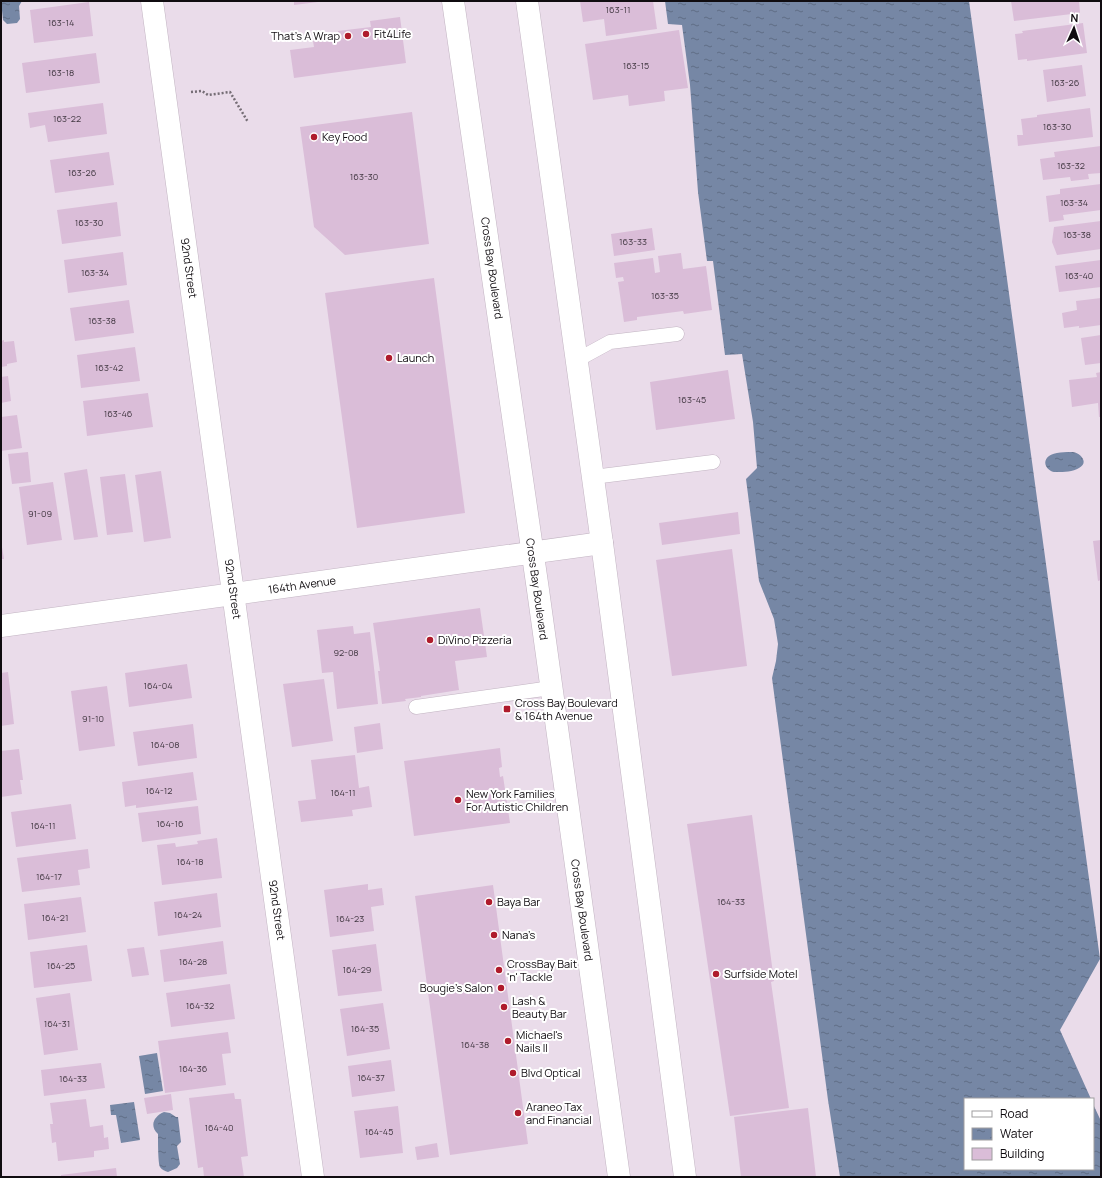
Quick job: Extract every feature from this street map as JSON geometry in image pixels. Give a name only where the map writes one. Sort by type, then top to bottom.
[{"type":"main road","name":"92nd Street","points":[[152,1],[313,1177]]},
{"type":"main road","name":"Cross Bay Boulevard","points":[[453,1],[551,688],[618,1177]]},
{"type":"main road","points":[[527,1],[602,543],[685,1177]]},
{"type":"main road","name":"164th Avenue","points":[[1,626],[602,543]]},
{"type":"lane","points":[[577,360],[610,342],[677,334]]},
{"type":"lane","points":[[593,478],[713,462]]},
{"type":"lane","points":[[416,706],[551,688]]},
{"type":"path","points":[[191,92],[202,91],[208,95],[230,92],[248,122]]},
{"type":"water","points":[[1,1],[22,1],[19,6],[20,19],[17,23],[7,24],[3,20]]},
{"type":"water","points":[[665,1],[969,1],[1100,959],[1060,1030],[1091,1098],[964,1098],[964,1170],[1094,1170],[1094,1106],[1101,1121],[1101,1177],[840,1177],[828,1100],[772,678],[778,644],[774,619],[759,581],[746,479],[757,468],[753,422],[742,354],[725,355],[713,261],[707,261],[698,192],[690,85],[682,25],[668,24]]},
{"type":"water","points":[[1060,452],[1073,452],[1079,454],[1084,461],[1082,466],[1077,469],[1065,472],[1054,472],[1051,471],[1045,464],[1046,459],[1051,455]]},
{"type":"water","points":[[157,1053],[163,1091],[145,1094],[139,1056]]},
{"type":"water","points":[[134,1102],[140,1140],[121,1143],[116,1115],[111,1115],[110,1105]]},
{"type":"water","points":[[164,1112],[178,1117],[181,1142],[177,1146],[180,1164],[177,1168],[168,1172],[163,1170],[159,1165],[158,1134],[153,1125],[155,1119]]},
{"type":"building","points":[[294,1],[318,1],[318,2],[294,5]]},
{"type":"building","points":[[580,1],[653,1],[657,29],[606,36],[604,19],[583,22]]},
{"type":"building","points":[[1011,1],[1079,1],[1080,13],[1014,21]]},
{"type":"building","points":[[89,2],[93,36],[34,43],[30,10]]},
{"type":"building","points":[[400,17],[406,63],[294,78],[290,50],[314,47],[313,41],[339,38],[338,31],[371,27],[370,21]]},
{"type":"building","points":[[1083,23],[1087,53],[1027,61],[1027,59],[1018,60],[1015,34],[1023,33],[1022,31]]},
{"type":"building","points":[[679,30],[688,88],[664,91],[665,101],[629,106],[628,95],[593,100],[585,44]]},
{"type":"building","points":[[96,53],[100,83],[26,93],[22,63]]},
{"type":"building","points":[[1082,65],[1086,96],[1047,102],[1043,70]]},
{"type":"building","points":[[103,103],[107,134],[48,142],[45,125],[30,128],[28,113]]},
{"type":"building","points":[[1090,108],[1093,137],[1018,146],[1017,135],[1023,135],[1021,119],[1037,117],[1037,115]]},
{"type":"building","points":[[412,112],[429,244],[345,255],[314,227],[300,127]]},
{"type":"building","points":[[1101,146],[1101,173],[1088,174],[1089,179],[1071,181],[1070,177],[1043,180],[1040,159],[1055,157],[1054,152]]},
{"type":"building","points":[[109,152],[114,185],[55,193],[50,160]]},
{"type":"building","points":[[1101,184],[1101,210],[1063,215],[1064,220],[1049,222],[1046,196],[1060,194],[1060,189]]},
{"type":"building","points":[[117,202],[121,236],[62,244],[57,210]]},
{"type":"building","points":[[1101,221],[1101,249],[1057,255],[1052,242],[1054,227]]},
{"type":"building","points":[[652,228],[655,250],[614,256],[611,234]]},
{"type":"building","points":[[123,252],[127,285],[68,293],[64,260]]},
{"type":"building","points":[[681,253],[683,269],[706,266],[712,310],[684,314],[683,311],[637,317],[637,320],[624,322],[618,282],[624,281],[623,277],[616,278],[614,263],[653,258],[655,273],[660,272],[658,256]]},
{"type":"building","points":[[1101,260],[1101,287],[1059,292],[1055,266]]},
{"type":"building","name":"Launch","points":[[434,278],[465,513],[357,528],[325,293]]},
{"type":"building","points":[[1101,298],[1101,325],[1079,328],[1079,326],[1064,328],[1062,313],[1077,310],[1076,301]]},
{"type":"building","points":[[129,300],[134,333],[75,341],[70,308]]},
{"type":"building","points":[[1101,335],[1101,363],[1085,365],[1081,338]]},
{"type":"building","points":[[4,340],[4,342],[14,341],[17,362],[1,367],[1,341]]},
{"type":"building","points":[[135,347],[140,381],[81,388],[77,355]]},
{"type":"building","points":[[728,370],[735,419],[656,430],[650,382]]},
{"type":"building","points":[[1101,372],[1101,417],[1099,417],[1098,403],[1072,407],[1069,380],[1097,377],[1096,373]]},
{"type":"building","points":[[8,376],[11,401],[1,403],[1,377]]},
{"type":"building","points":[[148,393],[153,427],[87,436],[83,401]]},
{"type":"building","points":[[17,415],[22,448],[1,451],[1,417]]},
{"type":"building","points":[[28,452],[31,482],[12,484],[8,454]]},
{"type":"building","points":[[87,469],[98,537],[74,540],[64,473]]},
{"type":"building","points":[[161,471],[171,538],[144,542],[135,475]]},
{"type":"building","points":[[125,474],[133,532],[107,535],[100,477]]},
{"type":"building","points":[[53,482],[62,540],[27,545],[19,487]]},
{"type":"building","points":[[738,512],[740,534],[662,545],[659,523]]},
{"type":"building","points":[[1101,540],[1101,580],[1098,581],[1093,541]]},
{"type":"building","points":[[1,541],[4,559],[1,559]]},
{"type":"building","points":[[732,549],[747,666],[672,676],[656,560]]},
{"type":"building","name":"DiVino Pizzeria","points":[[480,608],[487,657],[455,661],[459,690],[405,699],[406,701],[382,704],[378,671],[380,671],[373,623]]},
{"type":"building","points":[[353,626],[354,634],[370,632],[378,704],[337,709],[333,672],[322,673],[317,630]]},
{"type":"building","points":[[187,664],[192,698],[129,707],[125,673]]},
{"type":"building","points":[[8,672],[14,724],[1,726],[1,673]]},
{"type":"building","points":[[324,679],[333,741],[292,747],[283,684]]},
{"type":"building","points":[[107,686],[115,746],[79,751],[71,691]]},
{"type":"building","points":[[380,723],[383,749],[357,753],[354,727]]},
{"type":"building","points":[[193,724],[197,758],[138,766],[133,732]]},
{"type":"building","name":"New York Families For Autistic Children","points":[[500,748],[502,767],[499,768],[500,777],[503,776],[510,823],[414,836],[404,761]]},
{"type":"building","points":[[19,749],[23,780],[20,780],[22,794],[1,797],[1,751]]},
{"type":"building","points":[[355,755],[359,788],[369,786],[372,807],[352,810],[353,816],[301,822],[298,801],[316,799],[311,760]]},
{"type":"building","points":[[193,772],[197,800],[136,808],[136,805],[125,807],[122,782]]},
{"type":"building","points":[[71,804],[76,839],[16,847],[11,812]]},
{"type":"building","points":[[198,806],[201,834],[142,842],[138,813]]},
{"type":"building","points":[[752,815],[774,981],[771,982],[789,1108],[730,1116],[687,824]]},
{"type":"building","points":[[217,838],[222,878],[162,885],[157,845],[175,843],[176,847],[198,844],[197,841]]},
{"type":"building","points":[[88,849],[90,868],[78,870],[80,885],[22,892],[17,858]]},
{"type":"building","points":[[368,884],[368,890],[382,888],[384,905],[371,907],[374,931],[330,937],[324,890]]},
{"type":"building","points":[[493,885],[528,1144],[450,1155],[415,896]]},
{"type":"building","points":[[217,893],[221,927],[158,936],[154,902]]},
{"type":"building","points":[[81,897],[86,932],[28,940],[24,904]]},
{"type":"building","points":[[223,941],[227,974],[164,982],[160,950]]},
{"type":"building","points":[[376,944],[382,991],[338,996],[332,950]]},
{"type":"building","points":[[87,945],[92,981],[34,988],[30,952]]},
{"type":"building","points":[[144,947],[149,975],[132,977],[127,949]]},
{"type":"building","points":[[230,984],[235,1019],[171,1027],[166,993]]},
{"type":"building","points":[[70,993],[78,1050],[44,1055],[36,998]]},
{"type":"building","points":[[383,1003],[390,1049],[347,1056],[340,1009]]},
{"type":"building","points":[[228,1032],[231,1053],[222,1054],[226,1085],[165,1093],[158,1041]]},
{"type":"building","points":[[391,1060],[395,1091],[352,1097],[348,1066]]},
{"type":"building","points":[[101,1063],[105,1088],[44,1096],[41,1070]]},
{"type":"building","points":[[234,1093],[235,1099],[241,1099],[248,1156],[241,1157],[244,1177],[204,1177],[203,1167],[198,1168],[189,1098]]},
{"type":"building","points":[[171,1094],[173,1110],[147,1114],[144,1098]]},
{"type":"building","points":[[86,1099],[90,1127],[103,1125],[104,1138],[108,1137],[109,1149],[94,1151],[94,1157],[58,1161],[56,1142],[52,1143],[50,1124],[53,1124],[50,1103]]},
{"type":"building","points":[[398,1106],[403,1153],[360,1158],[354,1111]]},
{"type":"building","points":[[808,1108],[816,1177],[741,1177],[734,1117]]},
{"type":"building","points":[[437,1143],[439,1157],[417,1160],[415,1147]]},
{"type":"building","points":[[116,1168],[117,1177],[61,1177],[61,1175]]},
{"type":"place","name":"Fit4Life","points":[[366,34]]},
{"type":"place","name":"That's A Wrap","points":[[348,36]]},
{"type":"place","name":"Key Food","points":[[314,137]]},
{"type":"place","name":"Launch","points":[[389,358]]},
{"type":"place","name":"DiVino Pizzeria","points":[[430,640]]},
{"type":"place","name":"Cross Bay Boulevard & 164th Avenue","points":[[507,709]]},
{"type":"place","name":"New York Families For Autistic Children","points":[[458,800]]},
{"type":"place","name":"Baya Bar","points":[[489,902]]},
{"type":"place","name":"Nana’s","points":[[494,935]]},
{"type":"place","name":"CrossBay Bait 'n' Tackle","points":[[499,970]]},
{"type":"place","name":"Surfside Motel","points":[[716,974]]},
{"type":"place","name":"Bougie's Salon","points":[[501,988]]},
{"type":"place","name":"Lash & Beauty Bar","points":[[504,1007]]},
{"type":"place","name":"Michael's Nails II","points":[[508,1041]]},
{"type":"place","name":"Blvd Optical","points":[[513,1073]]},
{"type":"place","name":"Araneo Tax and Financial","points":[[518,1113]]}]
